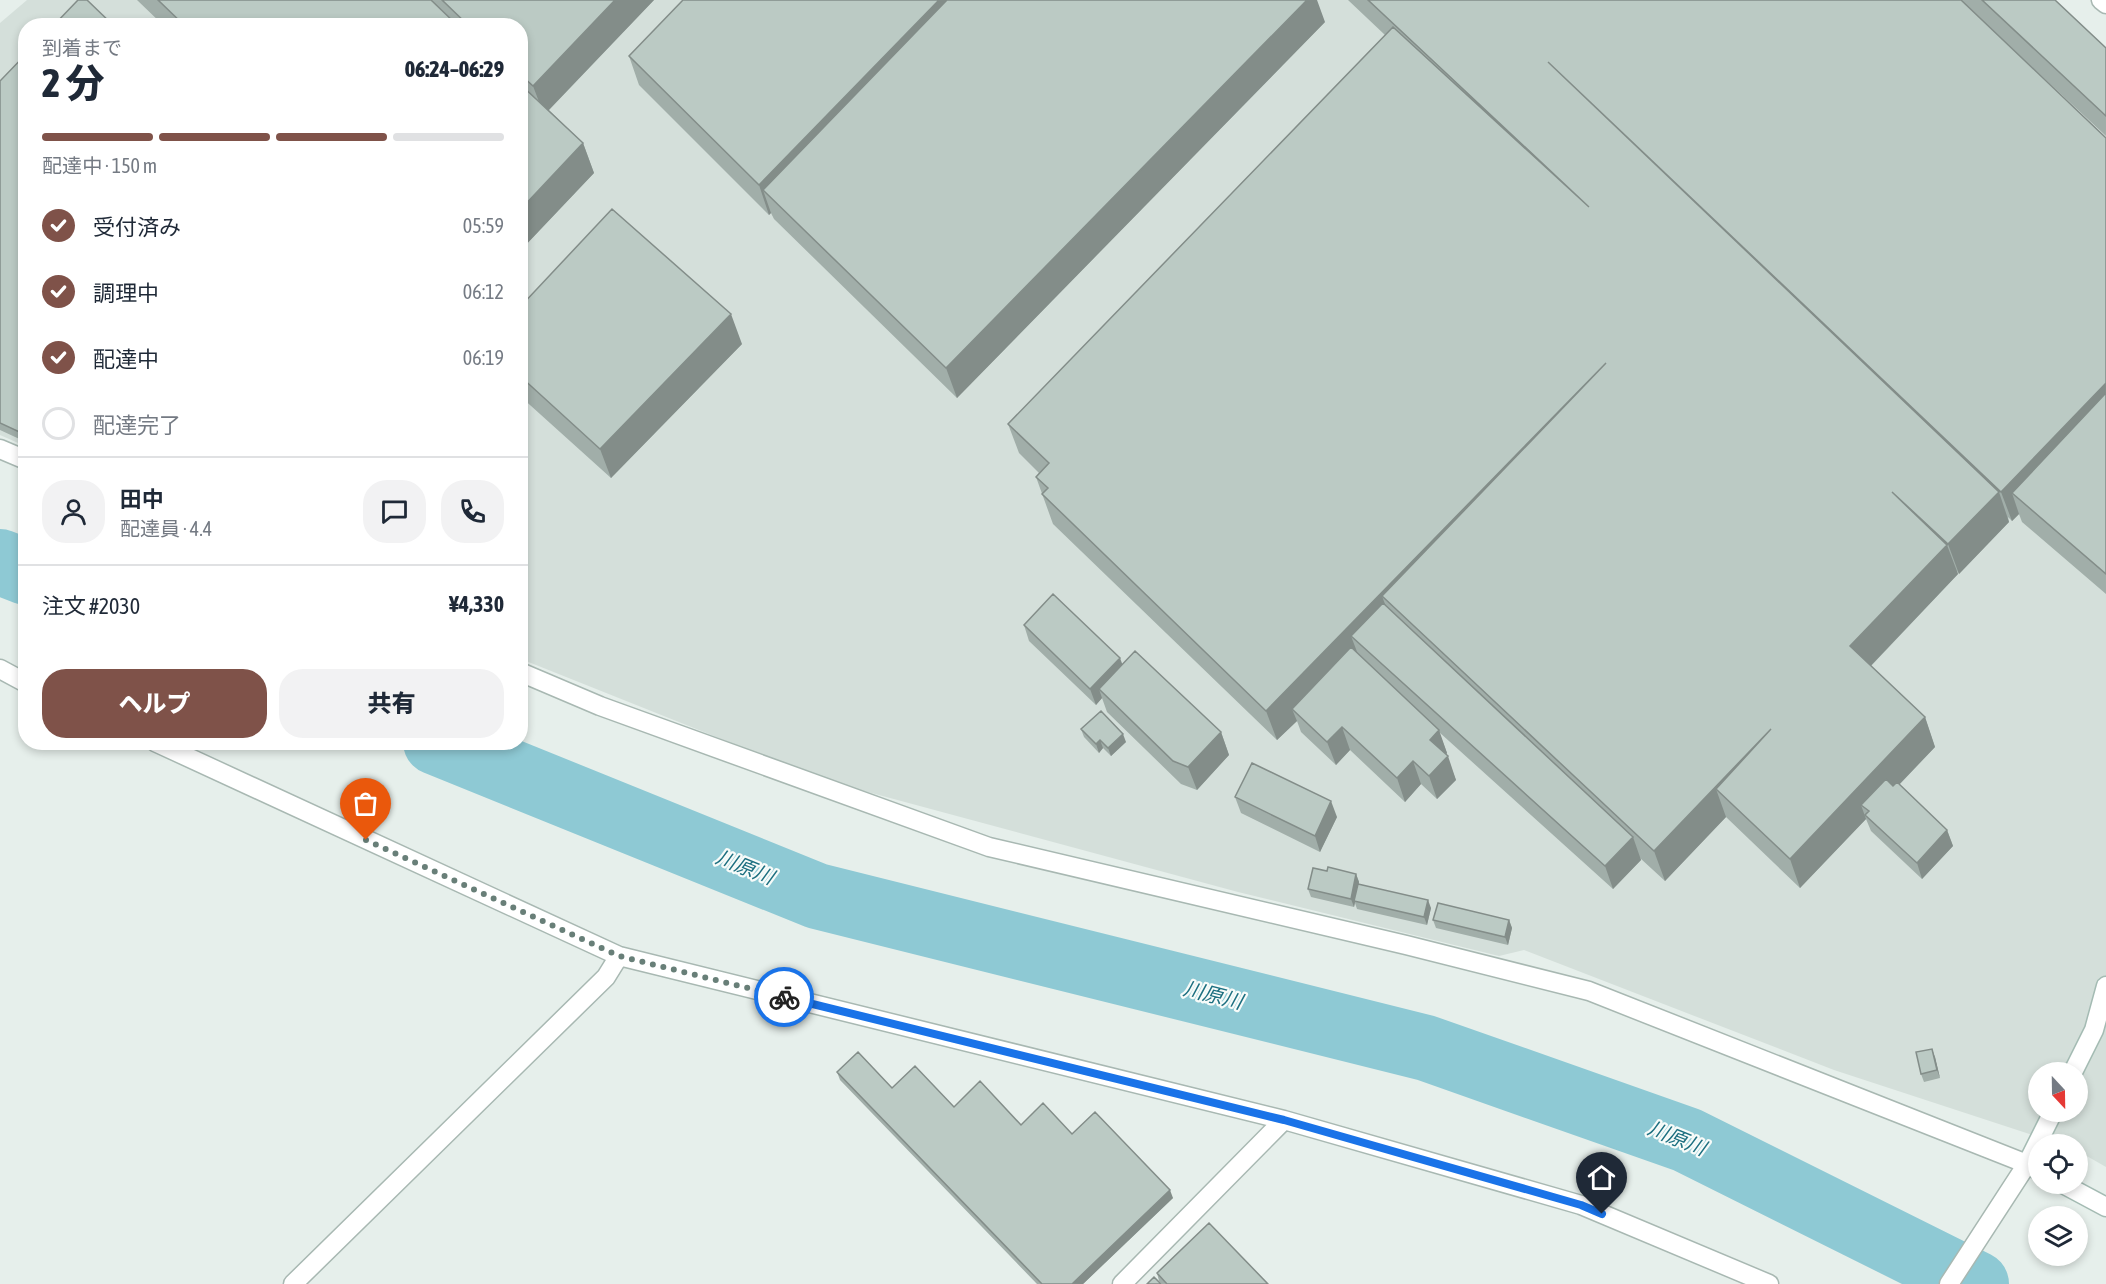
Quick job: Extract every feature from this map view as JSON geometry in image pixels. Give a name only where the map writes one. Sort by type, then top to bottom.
[{"type":"street","points":[[2102,0],[2106,4]]},
{"type":"street","points":[[0,449],[18,457]]},
{"type":"street","points":[[0,669],[18,679]]},
{"type":"street","points":[[528,675],[600,706],[989,847],[1406,945],[1589,991],[2028,1165]]},
{"type":"street","points":[[172,750],[619,956],[1284,1120],[1581,1205],[1769,1284]]},
{"type":"street","points":[[293,1284],[606,978],[619,956]]},
{"type":"street","points":[[2078,1062],[2094,1030],[2106,986]]},
{"type":"street","points":[[1122,1284],[1284,1120]]},
{"type":"street","points":[[1949,1284],[2028,1174]]},
{"type":"street","points":[[2082,1194],[2106,1207]]},
{"type":"shaded area","points":[[27,0],[2047,0],[2106,49],[2106,1167],[2088,1157],[2088,1134],[2029,1134],[1834,1070],[1524,950],[1499,956],[1238,892],[827,781],[528,662],[528,18],[18,18],[18,443],[0,435],[0,23]]},
{"type":"building","points":[[78,0],[87,0],[106,18],[61,18]]},
{"type":"building","points":[[158,0],[431,0],[450,18],[177,18]]},
{"type":"building","points":[[442,0],[615,0],[533,86],[528,81],[528,18],[461,18]]},
{"type":"building","points":[[683,0],[939,0],[759,185],[629,56]]},
{"type":"building","points":[[947,0],[1307,0],[946,368],[763,190]]},
{"type":"building","points":[[1368,0],[1961,0],[2106,138],[2106,383],[2001,492],[1548,62],[1999,492],[1948,544],[1892,492],[1947,545],[1850,646],[1925,717],[1790,859],[1716,789],[1771,729],[1654,851],[1382,596],[1606,363],[1266,711],[1042,494],[1048,488],[1036,477],[1049,463],[1008,424],[1393,27],[1589,207]]},
{"type":"building","points":[[1982,0],[2055,0],[2106,48],[2106,116]]},
{"type":"building","points":[[18,62],[18,431],[0,423],[0,81]]},
{"type":"building","points":[[528,91],[583,143],[528,201]]},
{"type":"building","points":[[612,209],[731,314],[600,449],[528,383],[528,298]]},
{"type":"building","points":[[2106,393],[2106,574],[2012,493]]},
{"type":"building","points":[[1053,594],[1120,658],[1090,689],[1024,625]]},
{"type":"building","points":[[1383,603],[1633,837],[1605,866],[1351,636]]},
{"type":"building","points":[[1351,647],[1439,730],[1430,740],[1448,756],[1429,776],[1413,761],[1397,778],[1342,727],[1327,742],[1292,709]]},
{"type":"building","points":[[1135,651],[1221,732],[1188,767],[1173,761],[1099,689]]},
{"type":"building","points":[[1101,711],[1123,734],[1108,748],[1100,740],[1096,744],[1081,729]]},
{"type":"building","points":[[1252,763],[1331,801],[1315,836],[1235,797]]},
{"type":"building","points":[[1886,779],[1893,786],[1897,782],[1947,830],[1917,863],[1865,815],[1869,811],[1861,805]]},
{"type":"building","points":[[1328,867],[1356,874],[1351,899],[1308,889],[1313,868],[1327,871]]},
{"type":"building","points":[[1358,884],[1428,900],[1424,917],[1354,901]]},
{"type":"building","points":[[1438,903],[1509,920],[1505,937],[1433,920]]},
{"type":"building","points":[[1932,1049],[1937,1070],[1921,1074],[1916,1052]]},
{"type":"building","points":[[858,1052],[892,1088],[915,1066],[954,1107],[980,1081],[1021,1125],[1043,1103],[1072,1134],[1095,1112],[1170,1190],[1072,1284],[1042,1284],[837,1072]]},
{"type":"building","points":[[1209,1223],[1268,1284],[1167,1284],[1157,1273]]},
{"type":"building","points":[[1154,1277],[1161,1284],[1147,1284]]},
{"type":"waterway","name":"川原川","points":[[0,562],[18,569]]},
{"type":"waterway","name":"川原川","points":[[456,750],[817,896],[1426,1048],[1687,1140],[1976,1284]]},
{"type":"way so far","points":[[366,840],[619,956],[784,997]]},
{"type":"route","points":[[784,997],[1284,1120],[1581,1205],[1602,1214]]}]
